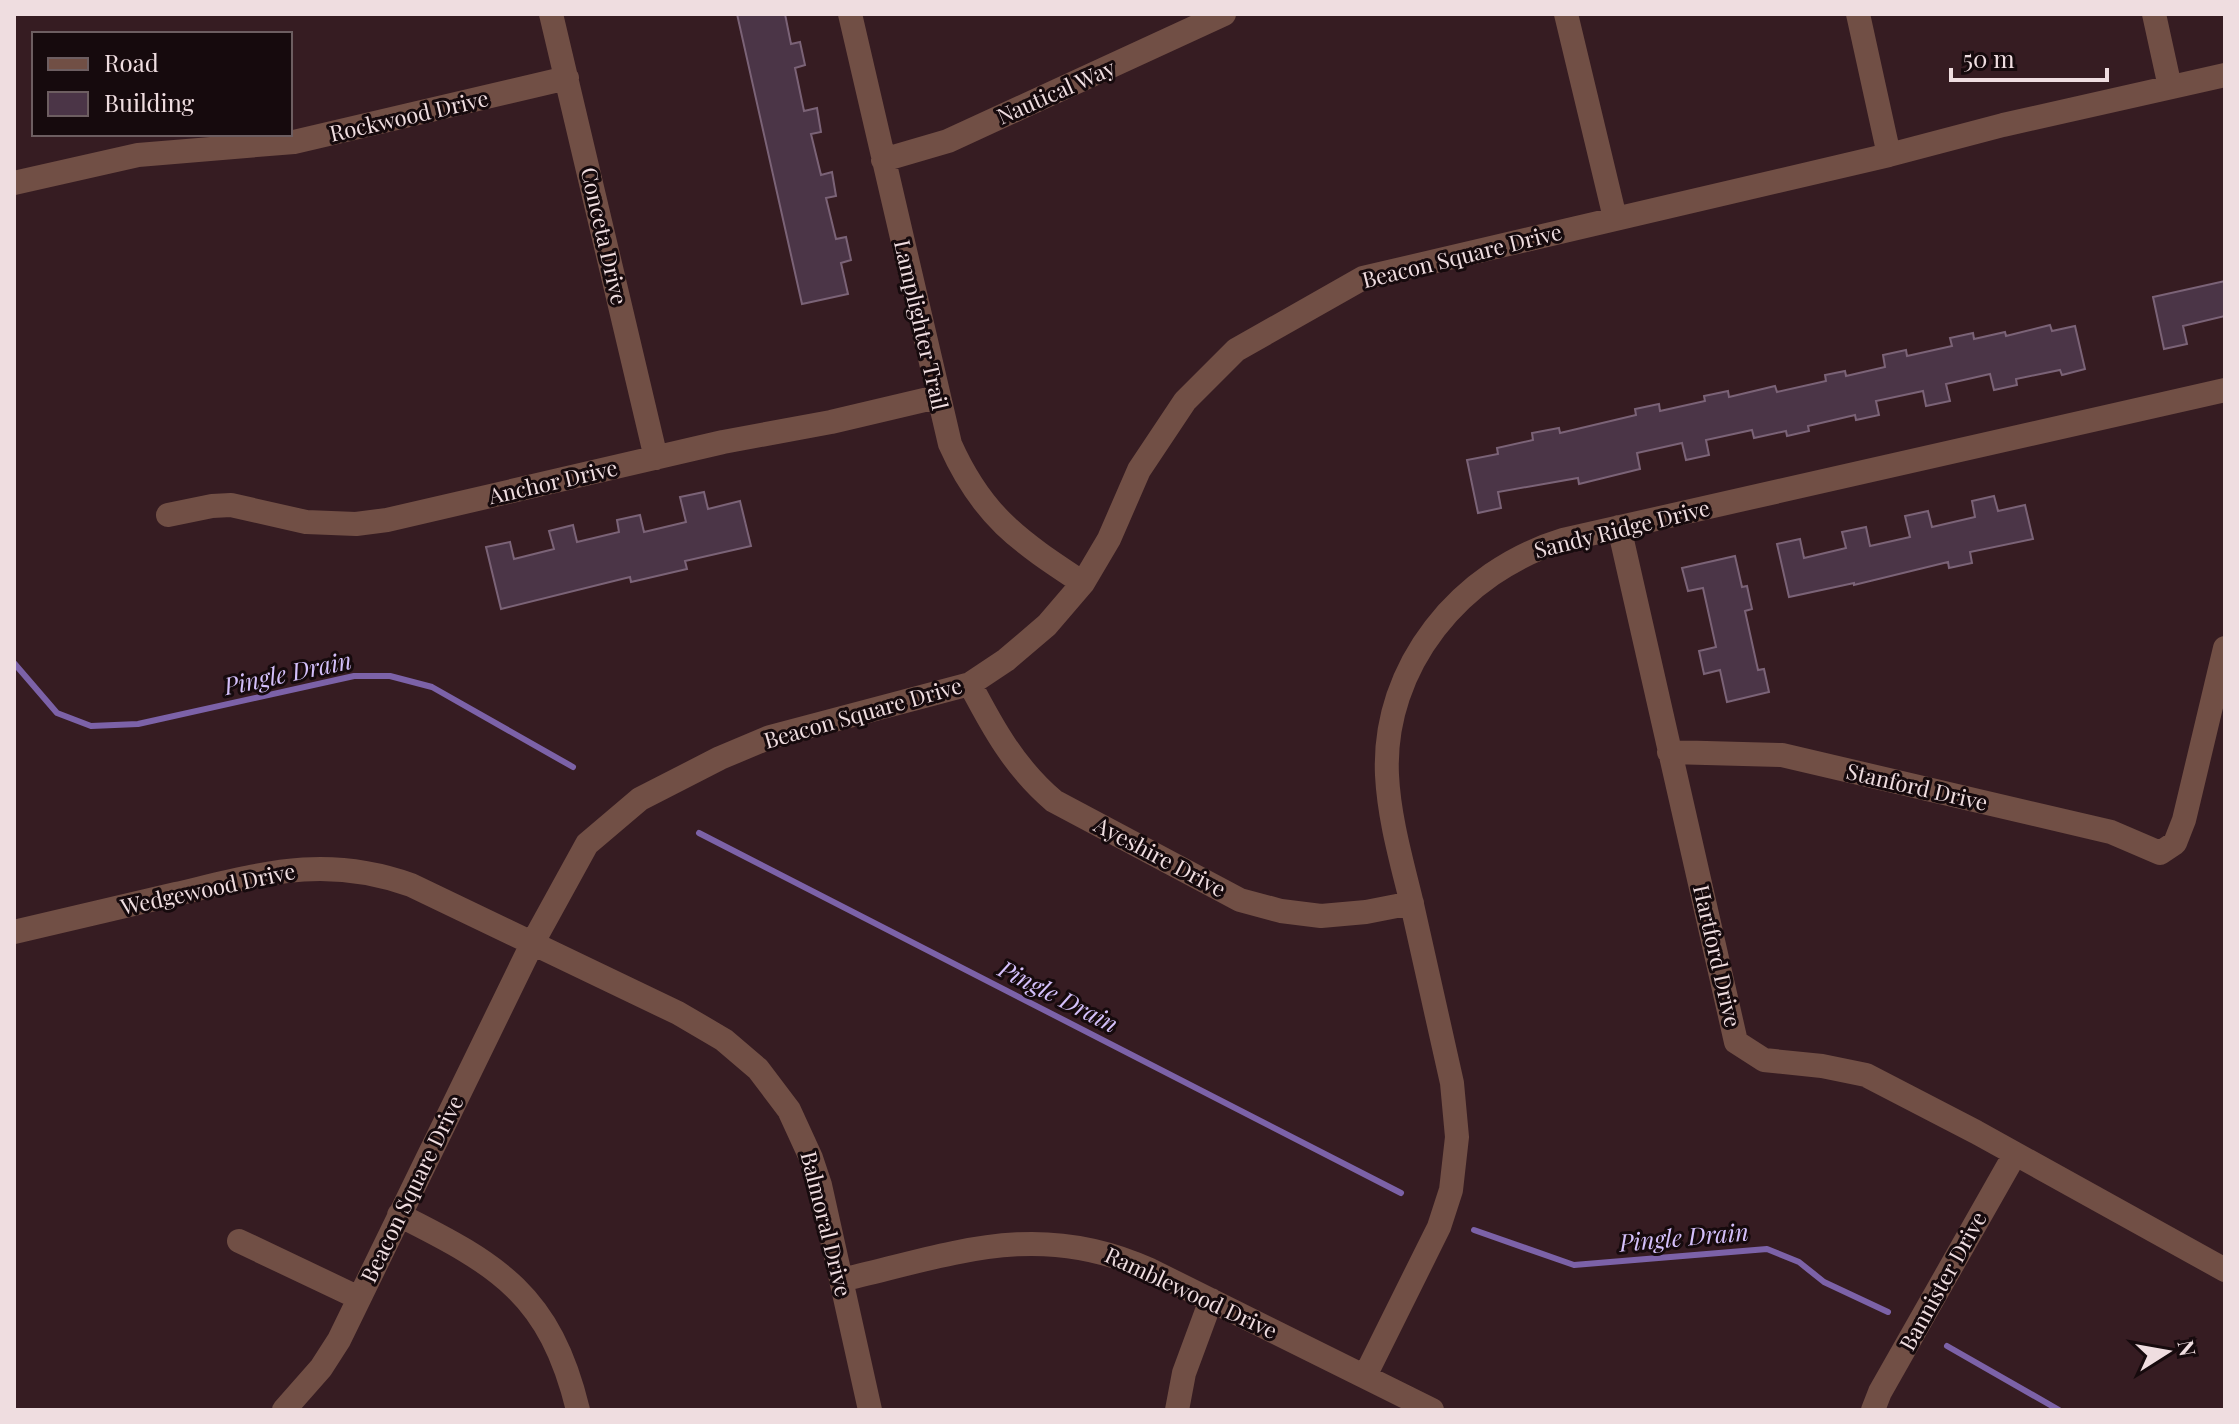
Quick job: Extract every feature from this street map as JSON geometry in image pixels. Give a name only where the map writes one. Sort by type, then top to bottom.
[{"type":"street","name":"Conceta Drive","points":[[551,14],[656,458]]},
{"type":"street","name":"Lamplighter Trail","points":[[850,14],[950,444],[961,468],[991,513],[1028,547],[1083,583]]},
{"type":"street","name":"Nautical Way","points":[[883,160],[948,141],[1224,14]]},
{"type":"street","points":[[1566,14],[1615,218]]},
{"type":"street","points":[[1858,14],[1889,155]]},
{"type":"street","points":[[2154,14],[2170,87]]},
{"type":"street","name":"Beacon Square Drive","points":[[284,1410],[321,1368],[339,1340],[532,944],[587,844],[640,799],[720,758],[770,737],[970,684],[1024,646],[1065,606],[1083,583],[1109,539],[1139,470],[1185,401],[1236,350],[1363,278],[2225,75]]},
{"type":"street","name":"Rockwood Drive","points":[[14,183],[138,155],[294,142],[567,78]]},
{"type":"street","name":"Sandy Ridge Drive","points":[[1365,1376],[1439,1227],[1451,1190],[1455,1164],[1457,1124],[1454,1097],[1394,827],[1386,773],[1388,746],[1400,694],[1418,650],[1449,609],[1470,589],[1513,561],[1548,545],[2225,390]]},
{"type":"street","name":"Anchor Drive","points":[[168,515],[231,505],[306,522],[356,524],[417,514],[937,397]]},
{"type":"street","name":"Hartford Drive","points":[[1619,527],[1736,1042],[1764,1060],[1822,1066],[1866,1075],[2225,1270]]},
{"type":"street","name":"Stanford Drive","points":[[1669,752],[1782,755],[2111,832],[2160,853],[2175,843],[2184,820],[2225,648]]},
{"type":"street","name":"Ayeshire Drive","points":[[970,684],[1002,744],[1037,787],[1054,801],[1240,900],[1281,911],[1321,916],[1366,912],[1412,903]]},
{"type":"street","name":"Wedgewood Drive","points":[[14,932],[269,872],[330,868],[365,872],[411,885],[532,944]]},
{"type":"street","name":"Balmoral Drive","points":[[532,944],[678,1013],[724,1040],[775,1088],[802,1133],[820,1185],[870,1410]]},
{"type":"street","name":"Bannister Drive","points":[[1873,1410],[1880,1392],[2015,1154]]},
{"type":"street","points":[[399,1215],[467,1249],[506,1277],[525,1297],[553,1339],[578,1410]]},
{"type":"street","points":[[239,1241],[359,1298]]},
{"type":"street","name":"Ramblewood Drive","points":[[841,1280],[990,1246],[1037,1242],[1082,1246],[1116,1256],[1211,1300],[1432,1410]]},
{"type":"street","points":[[1177,1410],[1184,1373],[1211,1300]]},
{"type":"building","points":[[737,14],[785,14],[791,44],[800,42],[805,65],[795,68],[804,111],[817,108],[821,132],[811,134],[821,175],[832,172],[836,196],[826,198],[836,239],[846,237],[851,260],[841,263],[848,294],[802,304]]},
{"type":"building","points":[[2225,281],[2225,316],[2183,326],[2187,344],[2164,349],[2153,297]]},
{"type":"building","points":[[2050,325],[2052,331],[2075,326],[2085,369],[2062,375],[2060,370],[2016,379],[2017,385],[1994,390],[1990,374],[1946,384],[1950,401],[1926,406],[1923,391],[1876,401],[1879,415],[1856,420],[1855,415],[1808,426],[1809,431],[1787,436],[1786,431],[1754,438],[1752,430],[1706,440],[1709,455],[1686,460],[1682,443],[1637,453],[1640,469],[1579,484],[1578,478],[1498,492],[1501,508],[1478,513],[1467,460],[1498,454],[1497,448],[1533,440],[1532,433],[1559,428],[1560,433],[1636,415],[1635,409],[1659,404],[1660,411],[1705,401],[1704,396],[1728,391],[1729,397],[1775,386],[1777,392],[1826,381],[1825,375],[1845,371],[1846,376],[1885,367],[1883,355],[1906,350],[1907,356],[1952,346],[1950,338],[1973,333],[1974,339],[2005,332],[2006,336]]},
{"type":"building","points":[[704,492],[708,509],[740,501],[751,546],[685,561],[687,569],[631,582],[630,577],[501,609],[486,547],[510,542],[514,559],[554,549],[549,531],[573,525],[577,542],[619,532],[617,520],[640,515],[644,532],[686,522],[680,497]]},
{"type":"building","points":[[1994,496],[1998,511],[2025,505],[2033,539],[1970,552],[1972,563],[1949,568],[1948,562],[1789,597],[1777,544],[1800,539],[1804,558],[1846,548],[1842,532],[1866,527],[1870,546],[1910,537],[1905,516],[1928,511],[1932,527],[1975,517],[1972,501]]},
{"type":"building","points":[[1735,556],[1742,587],[1747,586],[1752,609],[1745,611],[1758,670],[1764,669],[1769,692],[1727,702],[1720,670],[1704,674],[1699,651],[1716,647],[1703,588],[1688,591],[1682,568]]},
{"type":"waterway","name":"Pingle Drain","points":[[14,663],[57,713],[91,726],[138,724],[354,676],[390,676],[432,687],[573,767]]},
{"type":"waterway","name":"Pingle Drain","points":[[699,833],[1401,1193]]},
{"type":"waterway","name":"Pingle Drain","points":[[1474,1230],[1574,1265],[1767,1249],[1799,1262],[1824,1282],[1888,1312]]},
{"type":"waterway","name":"Pingle Drain","points":[[1947,1346],[2059,1410]]}]
